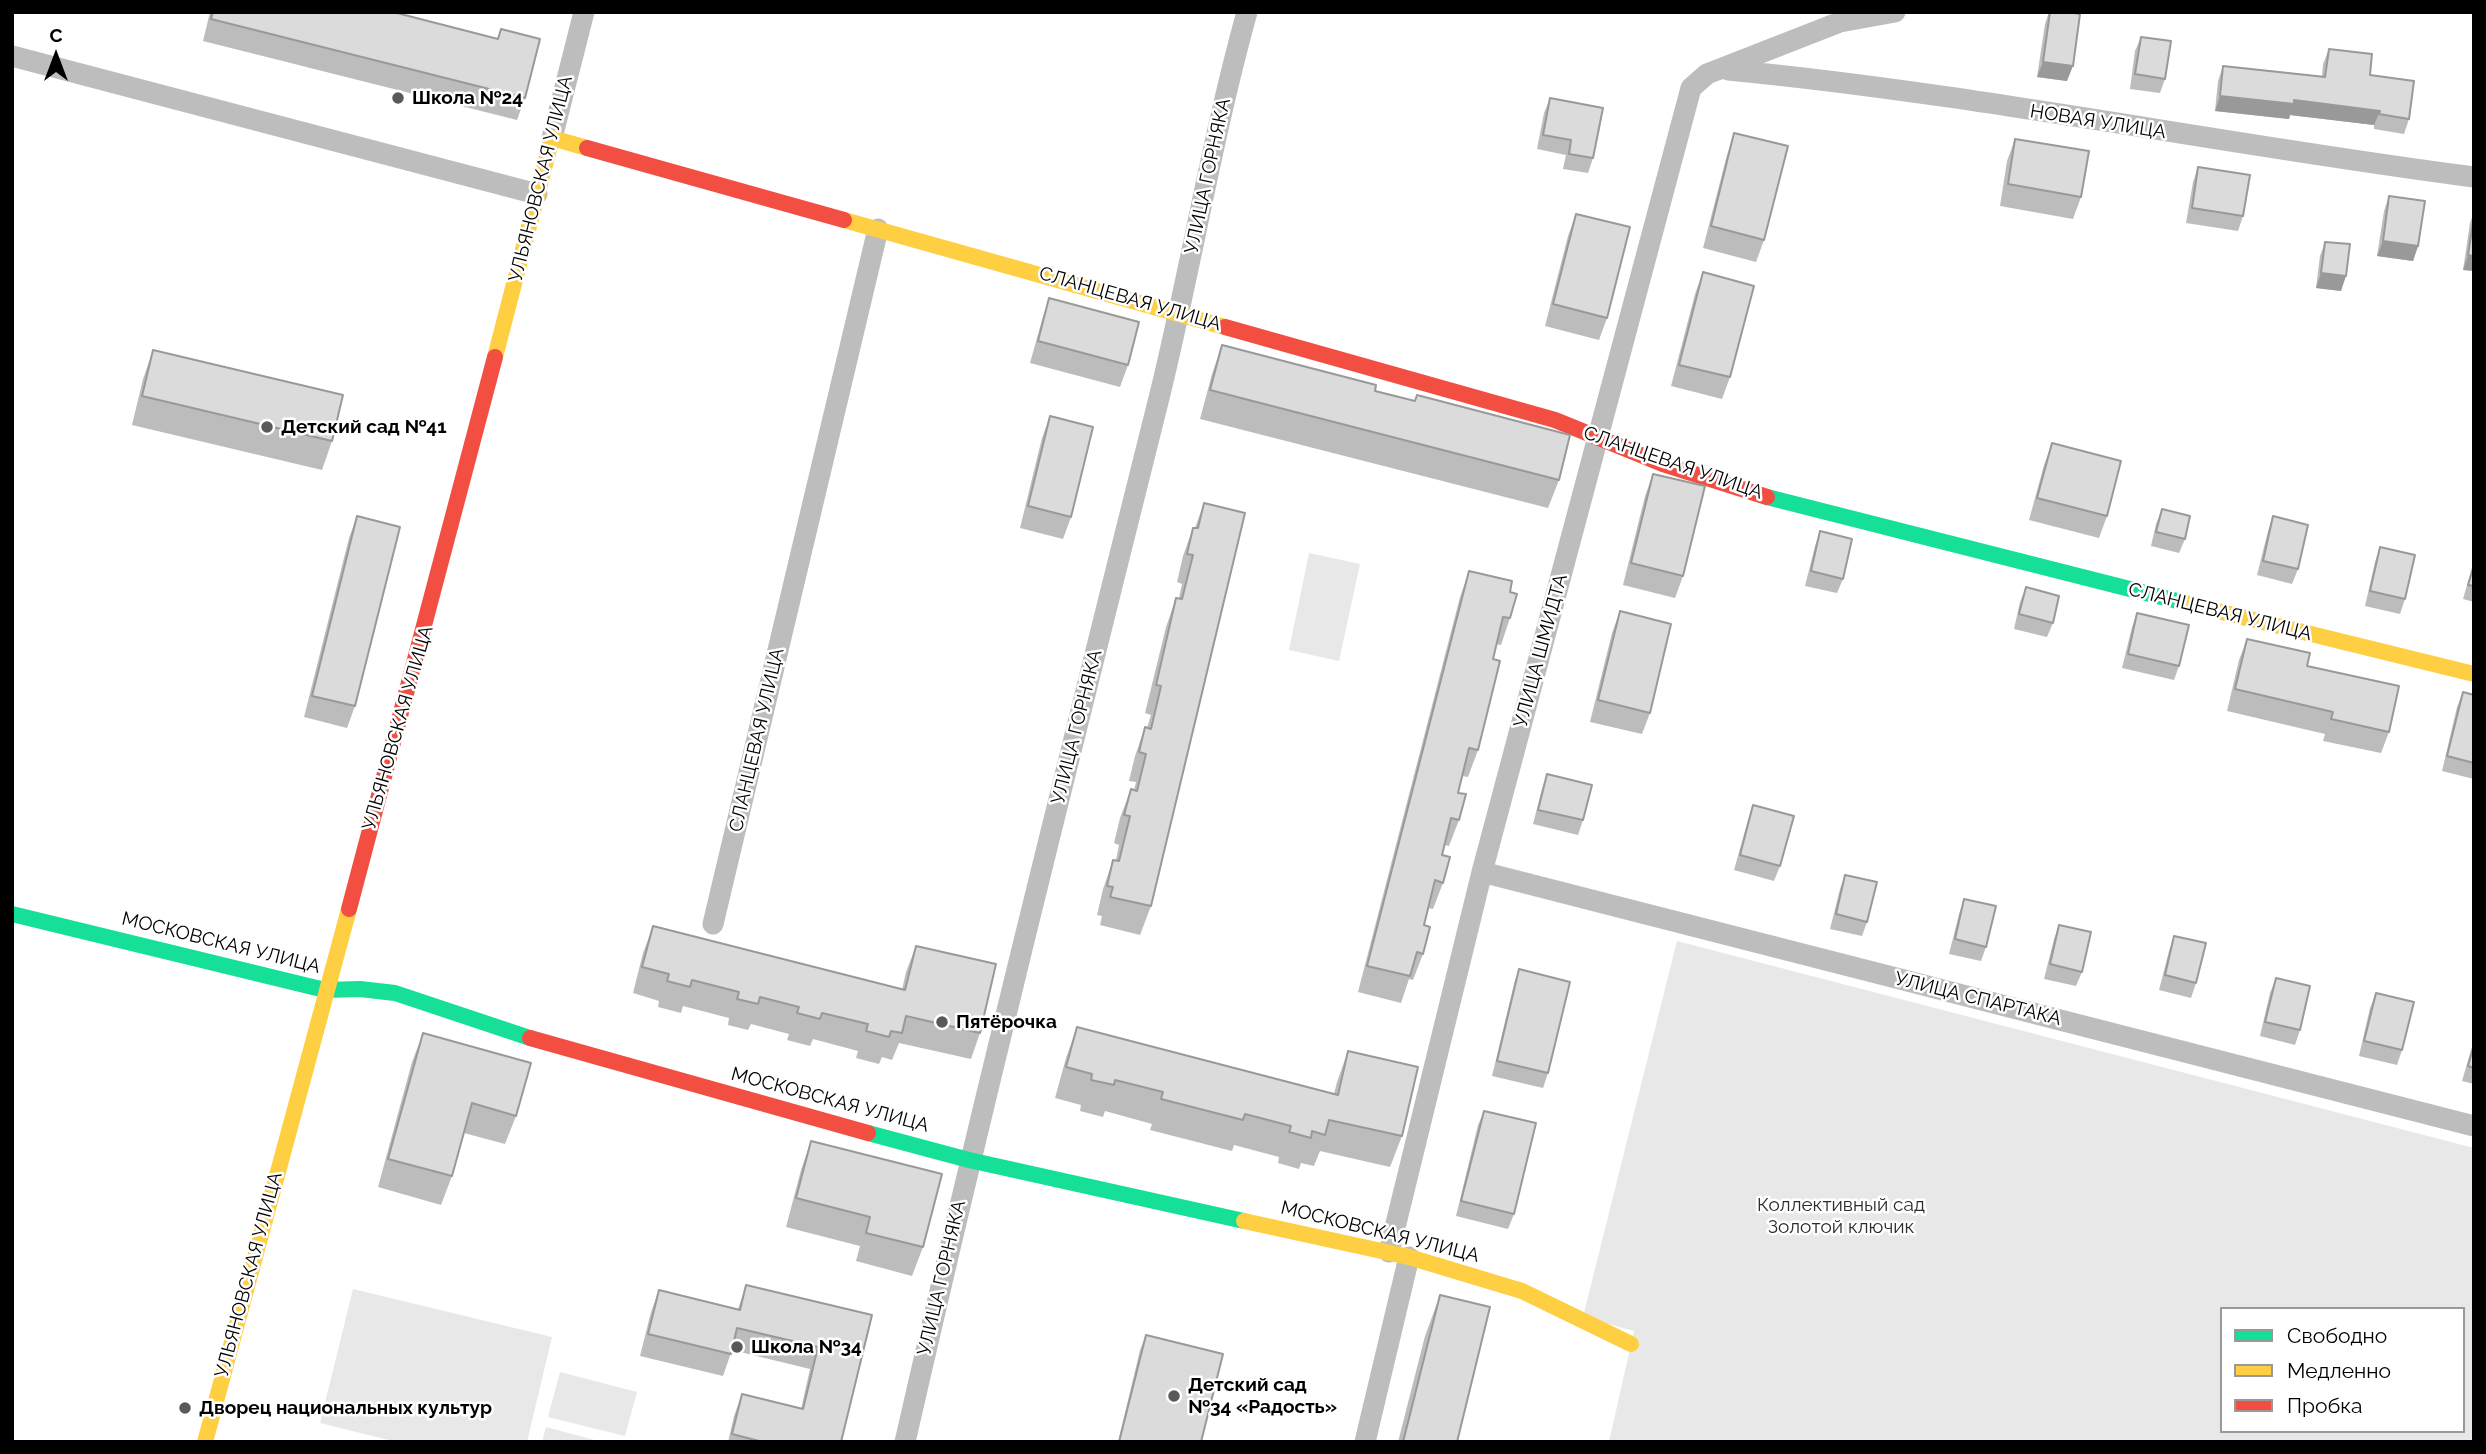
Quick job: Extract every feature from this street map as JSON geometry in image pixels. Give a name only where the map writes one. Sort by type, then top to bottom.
[{"type":"main road","name":"УЛЬЯНОВСКАЯ УЛИЦА","points":[[205,1442],[325,990],[428,619],[552,138]]},
{"type":"main road","name":"СЛАНЦЕВАЯ УЛИЦА","points":[[552,138],[1555,420],[1597,439],[1736,489],[1890,530],[2474,674]]},
{"type":"main road","name":"МОСКОВСКАЯ УЛИЦА","points":[[12,914],[325,990],[360,989],[395,993],[575,1053],[969,1160],[1399,1254],[1522,1292],[1631,1344]]},
{"type":"street","name":"УЛЬЯНОВСКАЯ УЛИЦА","points":[[552,138],[584,12]]},
{"type":"street","name":"УЛИЦА ГОРНЯКА","points":[[905,1442],[969,1160],[1180,313],[1226,89],[1247,12]]},
{"type":"street","name":"УЛИЦА ШМИДТА","points":[[1365,1442],[1399,1254],[1482,872],[1690,88],[1707,74],[1723,70],[1840,22],[1895,12]]},
{"type":"street","points":[[12,56],[537,194]]},
{"type":"street","name":"НОВАЯ УЛИЦА","points":[[1723,70],[1827,80],[2324,158],[2474,177]]},
{"type":"street","name":"СЛАНЦЕВАЯ УЛИЦА","points":[[713,924],[878,229]]},
{"type":"street","name":"УЛИЦА СПАРТАКА","points":[[1482,872],[2474,1126]]},
{"type":"green space","points":[[1309,553],[1360,564],[1339,661],[1289,650]]},
{"type":"green space","name":"Коллективный сад Золотой ключик","points":[[1677,941],[2474,1148],[2474,1442],[1609,1442],[1634,1331],[1583,1317]]},
{"type":"green space","points":[[353,1289],[552,1337],[527,1442],[397,1442],[320,1423]]},
{"type":"green space","points":[[560,1372],[637,1392],[625,1436],[548,1417]]},
{"type":"green space","points":[[546,1427],[602,1442],[542,1442]]},
{"type":"building","points":[[213,12],[393,12],[498,39],[501,29],[540,39],[525,98],[211,19]]},
{"type":"building","points":[[2050,12],[2080,14],[2073,66],[2043,62]]},
{"type":"building","points":[[2141,37],[2171,41],[2165,79],[2135,74]]},
{"type":"building","points":[[2329,49],[2372,54],[2370,75],[2414,81],[2409,119],[2379,114],[2380,111],[2294,100],[2294,104],[2220,96],[2223,66],[2325,77]]},
{"type":"building","points":[[1550,98],[1603,108],[1593,158],[1569,154],[1571,140],[1543,135]]},
{"type":"building","points":[[1734,133],[1788,146],[1764,240],[1711,226]]},
{"type":"building","points":[[2015,139],[2089,151],[2081,197],[2008,184]]},
{"type":"building","points":[[2198,167],[2250,175],[2243,216],[2192,208]]},
{"type":"building","points":[[2389,196],[2425,201],[2418,246],[2383,241]]},
{"type":"building","points":[[1576,214],[1630,227],[1607,318],[1553,304]]},
{"type":"building","points":[[2474,217],[2474,256],[2468,255]]},
{"type":"building","points":[[2325,242],[2350,244],[2346,276],[2321,273]]},
{"type":"building","points":[[1703,272],[1754,286],[1730,377],[1679,365]]},
{"type":"building","points":[[1049,298],[1139,322],[1128,365],[1038,341]]},
{"type":"building","points":[[1222,345],[1376,385],[1375,391],[1415,401],[1417,395],[1570,435],[1559,480],[1210,390]]},
{"type":"building","points":[[153,350],[343,395],[332,441],[142,396]]},
{"type":"building","points":[[1050,416],[1093,427],[1071,517],[1028,506]]},
{"type":"building","points":[[2052,443],[2121,461],[2107,516],[2037,498]]},
{"type":"building","points":[[1653,474],[1705,486],[1683,576],[1631,563]]},
{"type":"building","points":[[1204,503],[1245,513],[1151,906],[1110,897],[1113,887],[1107,886],[1113,860],[1119,861],[1130,816],[1124,815],[1131,789],[1137,791],[1146,754],[1139,752],[1145,727],[1151,729],[1161,686],[1156,685],[1176,598],[1182,599],[1193,555],[1187,554],[1193,528],[1198,528]]},
{"type":"building","points":[[2162,509],[2190,516],[2185,539],[2156,532]]},
{"type":"building","points":[[357,516],[400,527],[355,706],[312,696]]},
{"type":"building","points":[[2273,516],[2308,525],[2298,569],[2263,561]]},
{"type":"building","points":[[1820,531],[1852,539],[1843,579],[1811,571]]},
{"type":"building","points":[[2380,547],[2415,555],[2405,599],[2370,591]]},
{"type":"building","points":[[2474,565],[2474,586],[2468,585]]},
{"type":"building","points":[[1469,571],[1512,581],[1510,592],[1517,594],[1510,618],[1503,617],[1493,659],[1500,661],[1478,750],[1469,748],[1458,793],[1466,794],[1459,820],[1451,818],[1442,855],[1450,857],[1443,883],[1435,880],[1424,925],[1430,927],[1423,954],[1417,952],[1410,976],[1367,966]]},
{"type":"building","points":[[2026,587],[2059,596],[2053,623],[2019,614]]},
{"type":"building","points":[[1620,611],[1671,624],[1650,713],[1598,700]]},
{"type":"building","points":[[2137,613],[2189,625],[2179,666],[2128,654]]},
{"type":"building","points":[[2247,639],[2310,653],[2307,666],[2399,686],[2389,732],[2331,719],[2333,712],[2235,689]]},
{"type":"building","points":[[2463,692],[2474,695],[2474,763],[2447,756]]},
{"type":"building","points":[[1547,774],[1592,785],[1583,820],[1538,810]]},
{"type":"building","points":[[1753,805],[1794,816],[1780,866],[1740,855]]},
{"type":"building","points":[[1845,875],[1877,882],[1867,922],[1836,914]]},
{"type":"building","points":[[1964,899],[1996,906],[1986,947],[1955,939]]},
{"type":"building","points":[[2059,925],[2091,932],[2082,972],[2050,964]]},
{"type":"building","points":[[653,926],[905,990],[916,946],[996,964],[980,1033],[906,1016],[902,1033],[891,1031],[889,1037],[866,1031],[868,1024],[822,1013],[820,1019],[797,1013],[799,1007],[760,997],[758,1004],[737,999],[739,992],[692,980],[690,987],[667,981],[669,974],[642,967]]},
{"type":"building","points":[[2174,936],[2206,943],[2196,983],[2165,975]]},
{"type":"building","points":[[1519,969],[1570,982],[1548,1073],[1497,1061]]},
{"type":"building","points":[[2276,978],[2310,986],[2300,1030],[2265,1022]]},
{"type":"building","points":[[2376,993],[2414,1002],[2402,1050],[2364,1041]]},
{"type":"building","points":[[1077,1027],[1338,1095],[1348,1051],[1418,1067],[1402,1136],[1329,1120],[1325,1135],[1312,1131],[1311,1138],[1289,1132],[1291,1126],[1245,1114],[1243,1120],[1161,1099],[1163,1092],[1115,1080],[1114,1085],[1091,1080],[1092,1074],[1066,1067]]},
{"type":"building","points":[[423,1033],[531,1063],[516,1116],[472,1103],[452,1176],[388,1159]]},
{"type":"building","points":[[2474,1045],[2474,1068],[2468,1066]]},
{"type":"building","points":[[1484,1111],[1536,1123],[1514,1214],[1461,1201]]},
{"type":"building","points":[[811,1141],[942,1174],[923,1247],[866,1233],[870,1217],[796,1198]]},
{"type":"building","points":[[746,1285],[872,1315],[841,1442],[763,1442],[732,1434],[742,1394],[803,1409],[818,1347],[737,1328],[731,1354],[648,1334],[659,1290],[740,1310]]},
{"type":"building","points":[[1440,1295],[1490,1307],[1457,1442],[1403,1442]]},
{"type":"building","points":[[1146,1335],[1223,1354],[1201,1442],[1119,1442]]},
{"type":"traffic: fast","points":[[1767,497],[2189,604]]},
{"type":"traffic: fast","points":[[12,914],[325,990],[360,989],[395,993],[530,1038]]},
{"type":"traffic: fast","points":[[868,1133],[969,1160],[1244,1221]]},
{"type":"traffic: slow","points":[[495,357],[552,138],[587,148]]},
{"type":"traffic: slow","points":[[844,220],[1225,327]]},
{"type":"traffic: slow","points":[[2189,604],[2474,674]]},
{"type":"traffic: slow","points":[[205,1442],[349,909]]},
{"type":"traffic: slow","points":[[1244,1221],[1409,1257],[1522,1291],[1631,1344]]},
{"type":"traffic: jam","points":[[587,148],[844,220]]},
{"type":"traffic: jam","points":[[1225,327],[1555,420],[1663,464],[1767,497]]},
{"type":"traffic: jam","points":[[349,909],[495,357]]},
{"type":"traffic: jam","points":[[530,1038],[868,1133]]},
{"type":"place","name":"Школа №24","points":[[398,98]]},
{"type":"place","name":"Детский сад №41","points":[[267,427]]},
{"type":"place","name":"Пятёрочка","points":[[942,1022]]},
{"type":"place","name":"Школа №34","points":[[737,1347]]},
{"type":"place","name":"Детский сад №34 «Радость»","points":[[1174,1396]]},
{"type":"place","name":"Дворец национальных культур","points":[[185,1408]]}]
